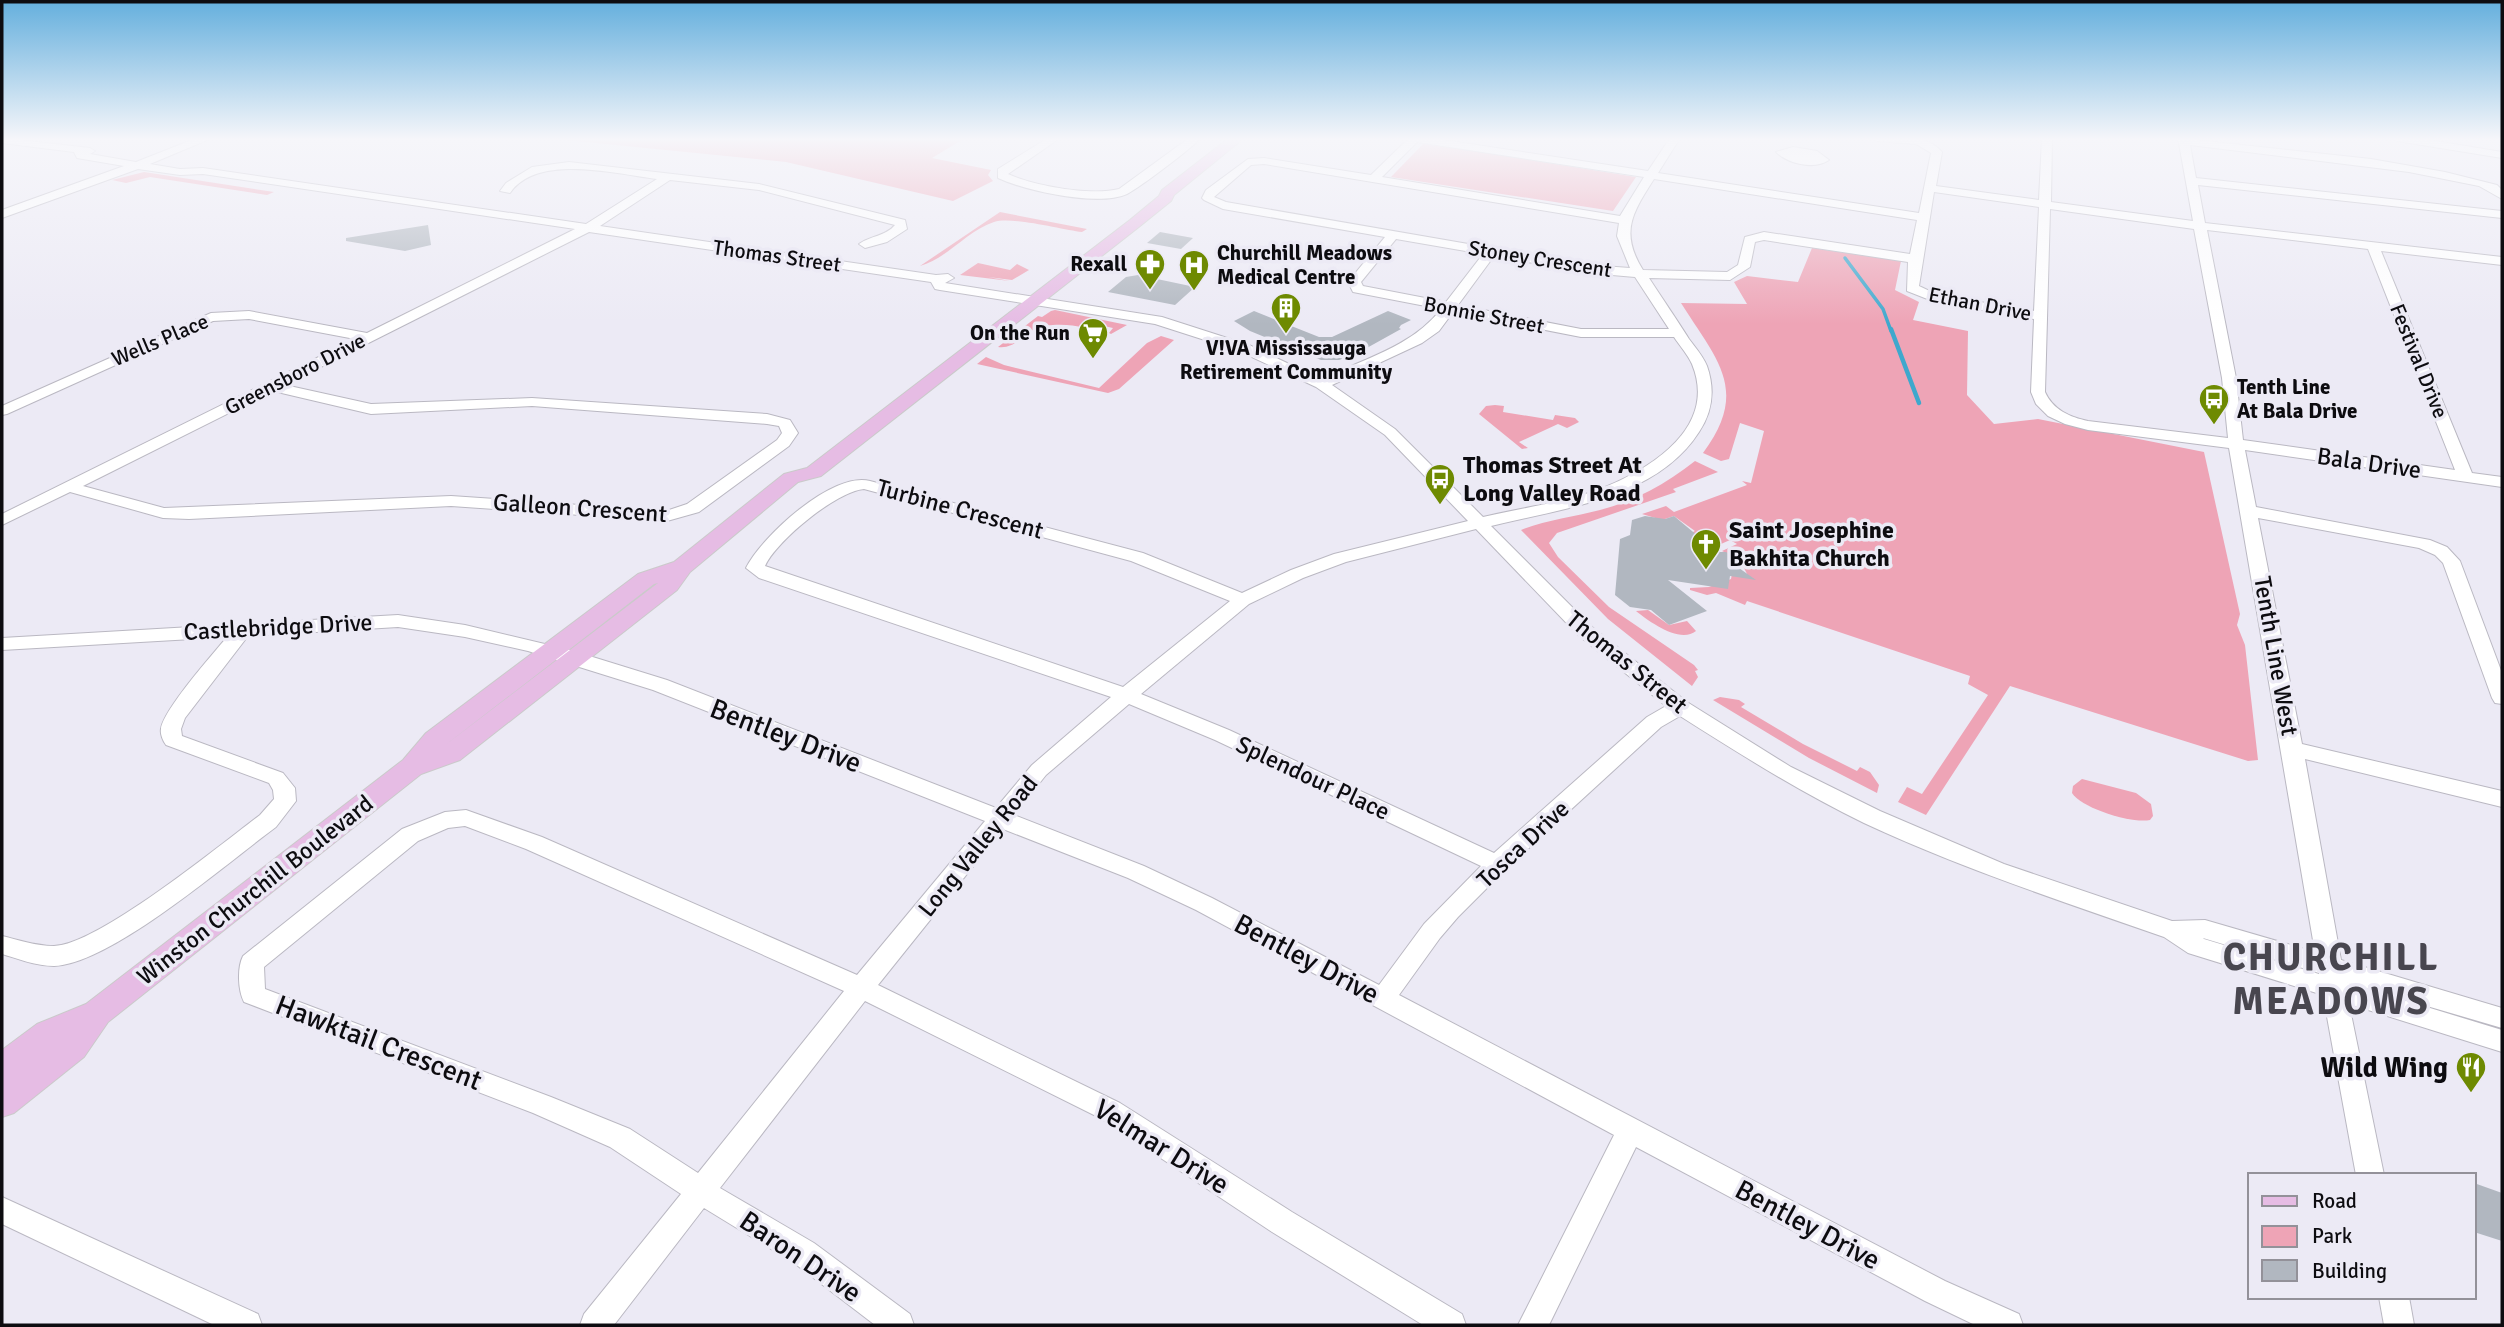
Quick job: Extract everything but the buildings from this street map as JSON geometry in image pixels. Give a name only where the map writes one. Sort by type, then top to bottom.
[{"type":"main road","name":"Winston Churchill Boulevard","points":[[7,1091],[72,1047],[97,1013],[412,767],[451,754],[563,654],[669,585],[682,567],[791,478],[814,472],[1032,295],[1163,200]]},
{"type":"street","points":[[2,214],[37,200]]},
{"type":"street","name":"Thomas Street","points":[[398,200],[936,279],[940,286],[1032,295],[1125,317],[1136,316],[1200,332],[1244,348],[1321,384],[1390,432],[1586,631],[1680,707],[1784,772],[1872,817],[1996,870],[2172,930],[2196,946],[2502,1018]]},
{"type":"street","name":"Greensboro Drive","points":[[2,520],[587,228],[631,200]]},
{"type":"street","points":[[810,200],[901,223],[901,229],[892,235],[864,244]]},
{"type":"street","name":"Stoney Crescent","points":[[1212,200],[1223,205],[1589,269],[1640,274],[1730,276],[1744,267],[1749,240],[1764,236],[1915,259]]},
{"type":"street","name":"Stoney Crescent","points":[[1505,200],[1624,220]]},
{"type":"street","points":[[1624,220],[1636,200]]},
{"type":"street","points":[[1815,200],[1923,217]]},
{"type":"street","name":"Ethan Drive","points":[[1927,200],[1911,285],[1921,294],[2042,316]]},
{"type":"street","points":[[2011,200],[2200,226],[2502,261]]},
{"type":"street","name":"Bala Drive","points":[[2045,200],[2038,393],[2055,414],[2087,426],[2502,482]]},
{"type":"street","name":"Tenth Line West","points":[[2195,200],[2229,379],[2236,444],[2293,749],[2331,978],[2370,1173]]},
{"type":"street","points":[[2369,200],[2502,214]]},
{"type":"street","name":"Long Valley Road","points":[[595,1325],[699,1190],[1039,770],[1243,600],[1297,574],[1340,558],[1614,489],[1651,471],[1681,448],[1698,422],[1705,395],[1699,364],[1626,248],[1623,236],[1624,220]]},
{"type":"street","name":"Bonnie Street","points":[[1393,235],[1354,282],[1354,286],[1367,292],[1581,333],[1680,333]]},
{"type":"street","name":"Festival Drive","points":[[2373,246],[2466,477]]},
{"type":"street","points":[[1321,384],[1417,340],[1434,328],[1491,252]]},
{"type":"street","name":"Wells Place","points":[[2,411],[211,317],[249,315],[369,337]]},
{"type":"street","name":"Galleon Crescent","points":[[69,487],[145,509],[176,513],[451,501],[667,516],[693,508],[783,443],[790,432],[785,423],[767,419],[557,403],[371,409],[272,386]]},
{"type":"street","name":"Turbine Crescent","points":[[1126,695],[765,574],[755,568],[755,565],[764,551],[838,490],[864,484],[1138,557],[1243,600]]},
{"type":"street","points":[[2249,511],[2424,544],[2441,551],[2451,561],[2502,698]]},
{"type":"street","name":"Castlebridge Drive","points":[[3,645],[398,621],[433,625],[563,654]]},
{"type":"street","points":[[2,945],[34,954],[56,956],[82,949],[114,934],[268,821],[285,801],[284,788],[276,778],[173,740],[171,729],[176,716],[243,629]]},
{"type":"street","name":"Bentley Drive","points":[[563,654],[660,685],[1159,883],[1935,1291],[2008,1325]]},
{"type":"street","name":"Splendour Place","points":[[1126,695],[1222,735],[1497,864]]},
{"type":"street","name":"Tosca Drive","points":[[1383,999],[1432,931],[1497,864],[1654,722],[1680,707]]},
{"type":"street","points":[[2293,749],[2502,799]]},
{"type":"street","name":"Hawktail Crescent","points":[[699,1190],[602,1129],[253,995],[252,963],[410,835],[445,820],[466,818],[534,844],[861,988]]},
{"type":"street","name":"Thomas Street","points":[[2331,978],[2502,1041]]},
{"type":"street","name":"Velmar Drive","points":[[861,988],[1011,1059],[1111,1111],[1282,1222],[1451,1325]]},
{"type":"street","points":[[1533,1325],[1631,1130]]},
{"type":"street","name":"Baron Drive","points":[[699,1190],[804,1253],[899,1325]]},
{"type":"street","points":[[2,1210],[247,1325]]},
{"type":"street","points":[[2394,1299],[2399,1325]]},
{"type":"green space","points":[[1541,200],[1620,200],[1613,211]]},
{"type":"green space","points":[[1000,212],[1087,229],[1082,232],[1025,222],[994,222],[975,231],[940,257],[920,266]]},
{"type":"green space","points":[[1812,248],[1901,261],[1895,290],[1919,302],[1913,320],[1968,331],[1967,395],[1994,424],[2038,419],[2204,452],[2240,614],[2237,625],[2245,645],[2258,760],[2248,761],[2010,686],[1926,815],[1898,802],[1907,787],[1922,794],[1988,695],[1968,684],[1970,676],[1747,601],[1745,605],[1716,593],[1707,595],[1690,590],[1731,579],[1732,574],[1748,576],[1744,568],[1732,568],[1732,563],[1727,559],[1730,555],[1722,551],[1737,544],[1730,540],[1712,548],[1685,536],[1695,531],[1674,516],[1662,520],[1642,514],[1666,506],[1674,512],[1747,485],[1742,481],[1751,483],[1764,431],[1740,423],[1729,459],[1721,461],[1703,453],[1717,431],[1724,411],[1726,393],[1716,359],[1681,303],[1747,304],[1734,282],[1747,276],[1798,282]]},
{"type":"green space","points":[[978,263],[1010,270],[1017,264],[1029,270],[1012,280],[988,277],[1010,281],[960,275]]},
{"type":"green space","points":[[1051,311],[1127,325],[1111,334],[1109,333],[1113,328],[1090,323],[1084,328],[1045,326],[1033,330],[1009,346],[998,347],[1038,316],[1042,317]]},
{"type":"green space","points":[[1161,336],[1174,340],[1119,389],[1108,393],[977,364],[986,357],[1004,365],[1099,388],[1147,343]]},
{"type":"green space","points":[[1486,406],[1504,406],[1503,412],[1553,420],[1555,415],[1575,418],[1579,422],[1567,428],[1558,424],[1519,442],[1528,448],[1522,449],[1479,414]]},
{"type":"green space","points":[[1695,461],[1718,472],[1673,489],[1676,492],[1557,533],[1549,543],[1558,557],[1609,607],[1694,665],[1698,670],[1695,671],[1698,677],[1692,686],[1608,619],[1521,530],[1626,502],[1673,477]]},
{"type":"green space","points":[[1648,610],[1669,625],[1687,621],[1696,631],[1682,635],[1665,630],[1636,611]]},
{"type":"green space","points":[[1720,697],[1739,700],[1745,704],[1741,707],[1803,744],[1857,771],[1860,767],[1870,772],[1879,785],[1877,793],[1809,758],[1713,700]]},
{"type":"green space","points":[[2082,779],[2136,793],[2151,804],[2153,816],[2150,820],[2131,820],[2085,804],[2072,793],[2073,786]]},
{"type":"waterway","points":[[1845,258],[1883,309],[1891,331]]},
{"type":"waterway","points":[[1891,329],[1919,403]]},
{"type":"place","name":"Rexall","points":[[1150,291]]},
{"type":"place","name":"Churchill Meadows Medical Centre","points":[[1194,292]]},
{"type":"place","name":"V!VA Mississauga Retirement Community","points":[[1286,335]]},
{"type":"place","name":"On the Run","points":[[1093,360]]},
{"type":"place","name":"Tenth Line At Bala Drive","points":[[2214,426]]},
{"type":"place","name":"Thomas Street At Long Valley Road","points":[[1440,506]]},
{"type":"place","name":"Saint Josephine Bakhita Church","points":[[1706,571]]},
{"type":"place","name":"Wild Wing","points":[[2471,1094]]},
{"type":"district","name":"CHURCHILL MEADOWS","points":[[2331,979]]}]
